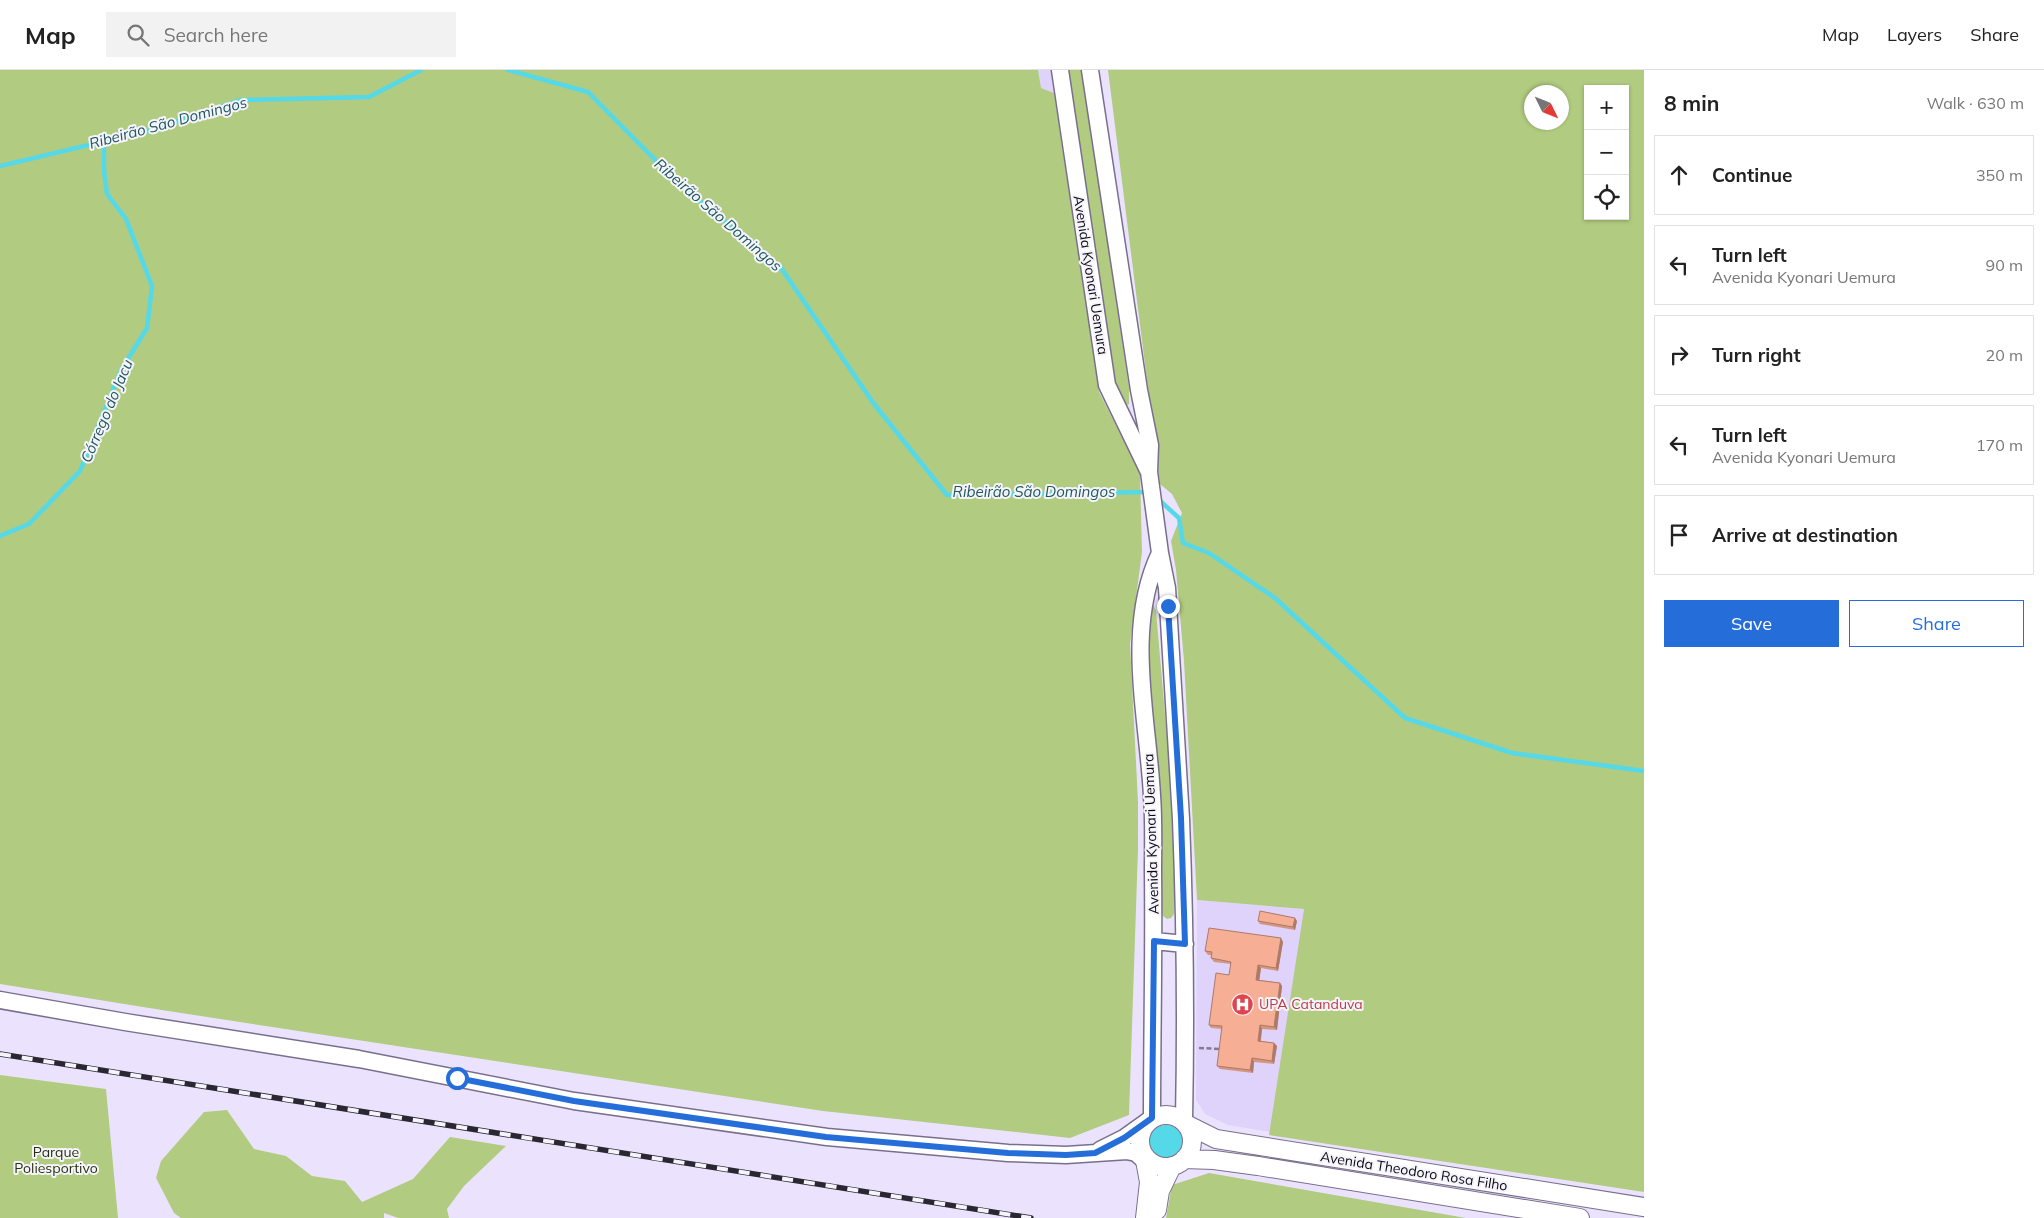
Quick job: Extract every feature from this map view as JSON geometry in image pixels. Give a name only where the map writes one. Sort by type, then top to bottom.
[{"type":"main road","points":[[1168,1114],[1186,1123],[1191,1134],[1192,1143],[1190,1152],[1178,1163],[1160,1191],[1151,1212],[1149,1182],[1140,1140],[1146,1124],[1152,1118],[1168,1114]]},
{"type":"main road","name":"Avenida Theodoro Rosa Filho","points":[[1186,1123],[1200,1133],[1222,1140],[1644,1207]]},
{"type":"main road","points":[[1145,1159],[1161,1166],[1178,1163]]},
{"type":"main road","name":"Avenida Theodoro Rosa Filho","points":[[1178,1163],[1214,1160],[1258,1166],[1580,1218]]},
{"type":"street","name":"Avenida Kyonari Uemura","points":[[1060,70],[1107,384],[1150,472]]},
{"type":"street","name":"Avenida Kyonari Uemura","points":[[1090,70],[1139,390],[1150,445],[1150,472],[1160,553],[1167,588],[1181,818],[1185,944],[1186,1123]]},
{"type":"street","name":"Avenida Kyonari Uemura","points":[[1152,1118],[1154,941],[1152,796],[1142,676],[1141,628],[1145,595],[1152,569],[1160,553]]},
{"type":"street","points":[[1154,941],[1185,944]]},
{"type":"street","points":[[0,1000],[135,1024],[359,1059],[574,1101],[826,1137],[1008,1153],[1066,1155],[1128,1151],[1136,1153],[1145,1159]]},
{"type":"street","points":[[1095,1153],[1124,1138],[1152,1118]]},
{"type":"path","points":[[1186,1039],[1194,1040],[1194,1048],[1222,1050]]},
{"type":"shaded area","points":[[996,70],[1050,70],[1054,93],[1041,88]]},
{"type":"shaded area","name":"UPA Catanduva","points":[[1197,900],[1304,909],[1270,1132],[1228,1125],[1205,1114],[1196,1100]]},
{"type":"green space","points":[[0,70],[1038,70],[1041,88],[1054,93],[1099,392],[1140,473],[1142,552],[1130,644],[1138,802],[1138,849],[1129,1115],[1070,1138],[823,1111],[0,984]]},
{"type":"green space","points":[[1067,70],[1082,70],[1129,388],[1129,404],[1125,406],[1114,385]]},
{"type":"green space","points":[[1108,70],[1644,70],[1644,1192],[1269,1135],[1304,909],[1197,900],[1184,661],[1176,570],[1171,541],[1182,513],[1172,494],[1160,484]]},
{"type":"green space","points":[[1152,602],[1156,611],[1175,850],[1174,914],[1171,918],[1167,919],[1163,916],[1161,910],[1146,650]]},
{"type":"green space","name":"Parque Poliesportivo","points":[[0,1075],[106,1089],[118,1218],[0,1218]]},
{"type":"green space","points":[[227,1110],[254,1149],[286,1156],[312,1176],[345,1181],[362,1202],[413,1179],[450,1137],[506,1146],[464,1186],[447,1209],[449,1218],[398,1218],[384,1213],[384,1218],[181,1218],[174,1213],[156,1178],[161,1161],[204,1112]]},
{"type":"green space","points":[[1209,1173],[1466,1218],[1166,1218],[1172,1185]]},
{"type":"water","points":[[1166,1125],[1178,1130],[1183,1142],[1178,1154],[1166,1159],[1154,1154],[1149,1142],[1154,1130]]},
{"type":"building","points":[[1260,911],[1295,918],[1293,927],[1258,921]]},
{"type":"building","points":[[1209,928],[1281,938],[1276,968],[1258,965],[1256,980],[1280,983],[1274,1027],[1260,1025],[1258,1041],[1274,1043],[1272,1061],[1252,1058],[1250,1070],[1217,1066],[1222,1026],[1209,1025],[1216,973],[1229,975],[1231,962],[1211,958],[1212,952],[1205,951]]},
{"type":"waterway","name":"Ribeirão São Domingos","points":[[0,166],[152,130],[241,100],[369,97],[421,70]]},
{"type":"waterway","name":"Ribeirão São Domingos","points":[[508,70],[588,92],[679,184],[781,268],[874,404],[947,495],[1148,492]]},
{"type":"waterway","name":"Córrego do Jacu","points":[[0,536],[29,524],[80,471],[121,370],[147,328],[152,286],[126,219],[107,194],[104,171],[104,141]]},
{"type":"waterway","name":"Ribeirão São Domingos","points":[[1158,499],[1179,518],[1183,543],[1209,553],[1275,598],[1405,718],[1512,753],[1644,771]]},
{"type":"railway","points":[[0,1054],[1031,1218]]},
{"type":"place","name":"UPA Catanduva","points":[[1243,1004]]},
{"type":"route","points":[[457,1078],[574,1101],[826,1137],[1008,1153],[1066,1155],[1095,1153],[1124,1138],[1152,1118],[1154,941],[1185,944],[1181,818],[1168,606]]}]
